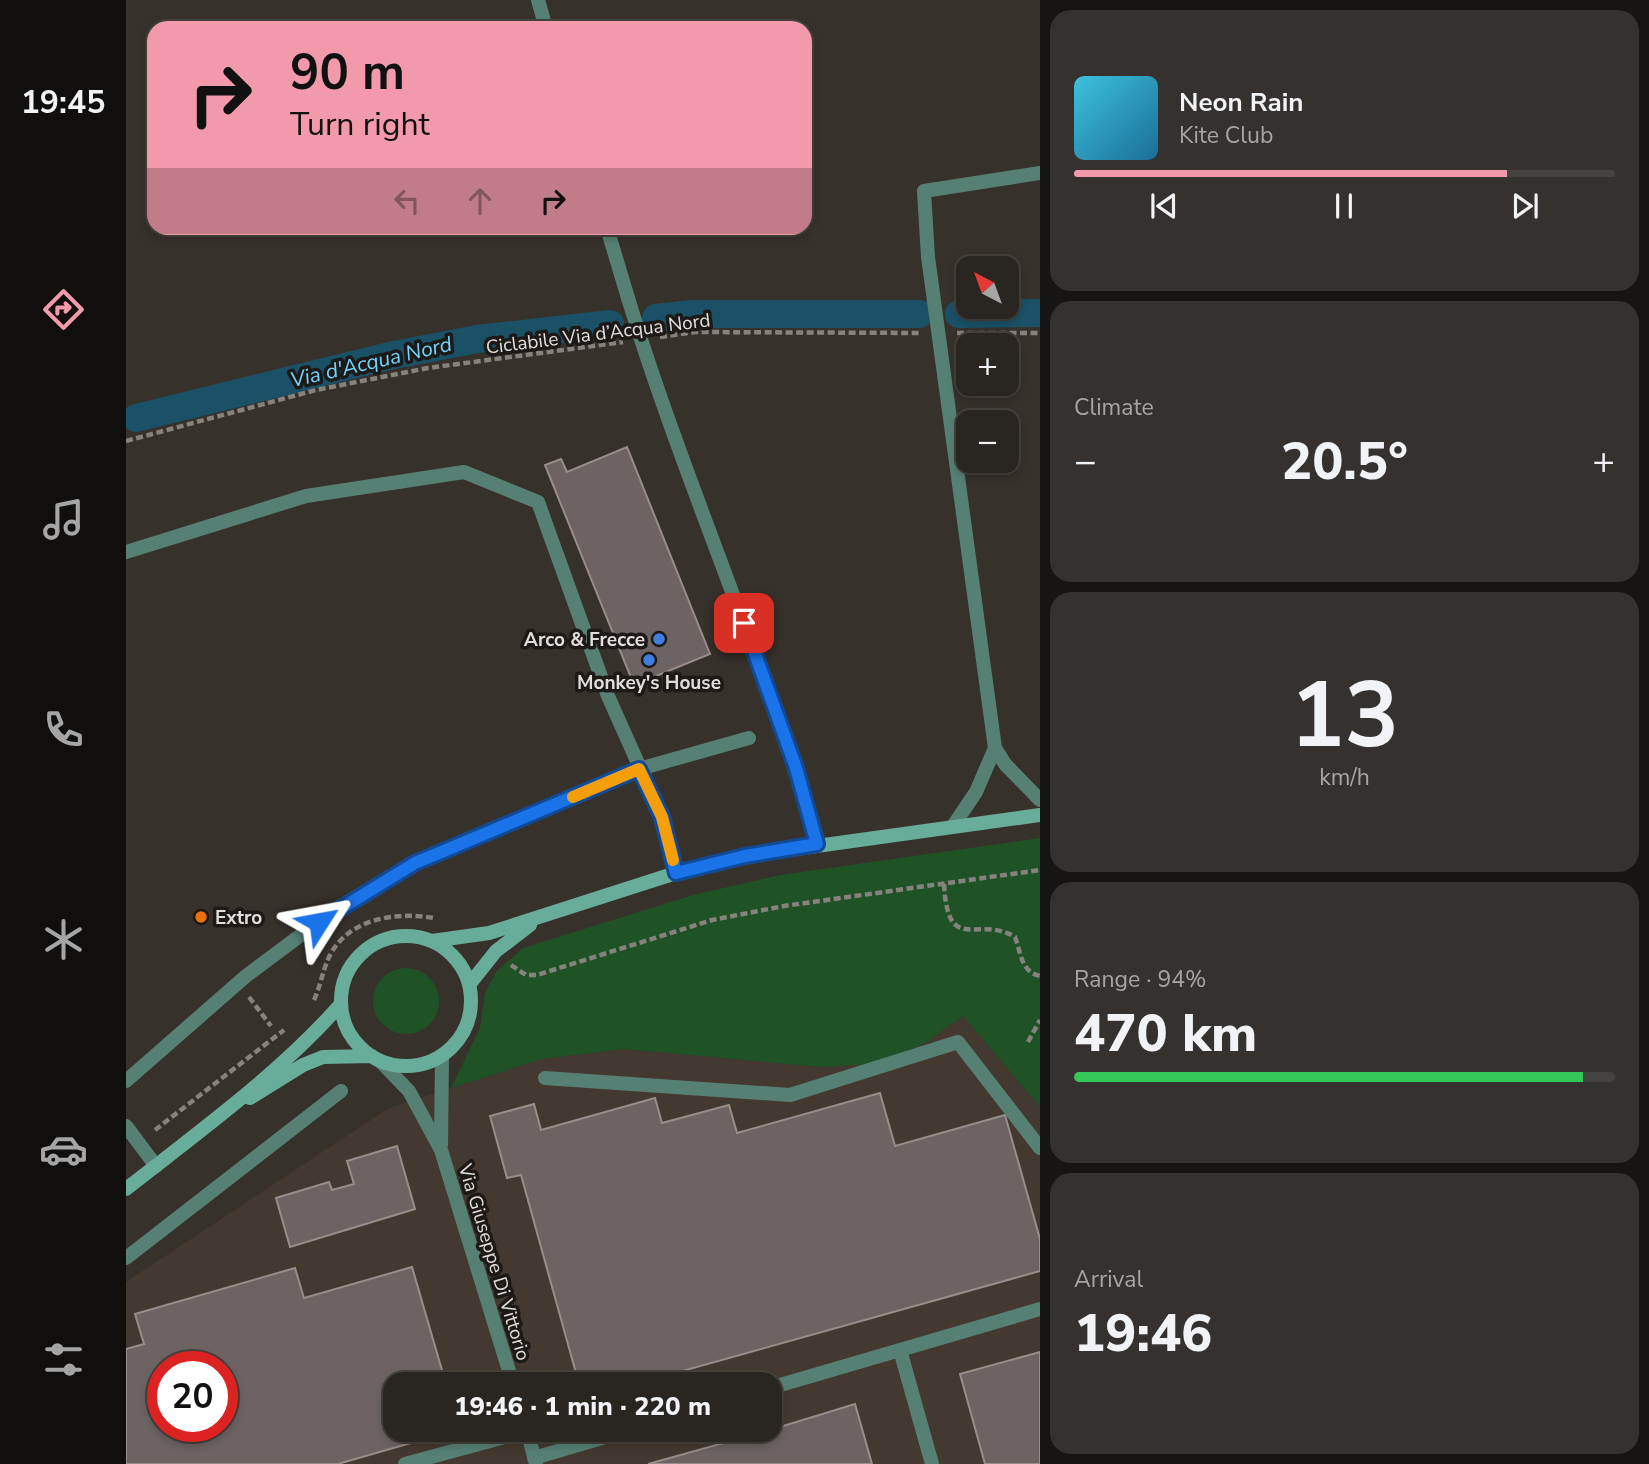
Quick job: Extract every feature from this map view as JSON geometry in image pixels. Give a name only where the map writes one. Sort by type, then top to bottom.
[{"type":"street","points":[[538,0],[544,21]]},
{"type":"street","points":[[1040,173],[924,191],[928,257],[995,748],[1005,764],[1040,800]]},
{"type":"street","points":[[609,235],[641,339],[791,755],[817,844]]},
{"type":"street","points":[[126,552],[306,495],[464,472],[538,502],[608,696],[662,817],[676,873]]},
{"type":"street","points":[[126,1081],[238,983],[337,908],[415,863],[639,769],[749,738]]},
{"type":"street","points":[[953,827],[976,792],[995,748]]},
{"type":"street","points":[[432,942],[489,933],[676,873],[745,856],[1040,815]]},
{"type":"street","points":[[470,985],[496,951],[539,918]]},
{"type":"street","points":[[213,1121],[303,1065],[323,1057],[377,1059],[402,1066],[423,1064],[442,1056],[465,1030],[470,1014],[470,985],[459,964],[447,951],[432,942],[411,937],[389,939],[370,948],[354,963],[344,982],[341,1003],[344,1022],[353,1039],[377,1059]]},
{"type":"street","points":[[126,1189],[213,1121],[315,1033],[341,1003]]},
{"type":"street","points":[[545,1078],[790,1095],[958,1042],[1040,1148]]},
{"type":"street","name":"Via Giuseppe Di Vittorio","points":[[441,1150],[442,1056]]},
{"type":"street","name":"Via Giuseppe Di Vittorio","points":[[377,1059],[409,1091],[441,1150],[509,1372]]},
{"type":"street","points":[[126,1258],[341,1091]]},
{"type":"street","points":[[126,1126],[156,1166]]},
{"type":"street","points":[[782,1384],[1040,1309]]},
{"type":"street","points":[[900,1350],[932,1464]]},
{"type":"street","points":[[405,1464],[484,1442]]},
{"type":"street","points":[[530,1442],[535,1461],[593,1442]]},
{"type":"path","name":"Ciclabile Via d’Acqua Nord","points":[[126,441],[316,390],[428,368],[695,332],[1040,333]]},
{"type":"path","points":[[505,961],[526,975],[537,975],[712,920],[784,906],[1040,870]]},
{"type":"path","points":[[944,884],[945,907],[953,924],[969,932],[1002,930],[1015,937],[1023,965],[1033,975],[1040,976]]},
{"type":"path","points":[[311,1005],[332,951],[349,934],[365,924],[404,914],[441,918]]},
{"type":"path","points":[[238,983],[271,1026]]},
{"type":"path","points":[[1028,1042],[1040,1020]]},
{"type":"path","points":[[139,1141],[288,1027]]},
{"type":"shaded area","points":[[963,1016],[1040,1107],[1040,1464],[126,1464],[126,1282],[389,1108],[542,1059],[624,1049],[820,1067],[922,1045]]},
{"type":"green space","points":[[1040,838],[1040,1107],[963,1016],[922,1045],[872,1064],[820,1067],[624,1049],[542,1059],[451,1088],[480,1028],[485,993],[497,971],[523,948],[693,895],[780,875]]},
{"type":"green space","points":[[406,968],[419,971],[429,978],[436,988],[439,1001],[436,1014],[429,1024],[419,1031],[406,1034],[393,1031],[383,1024],[376,1014],[373,1001],[376,988],[383,978],[393,971]]},
{"type":"building","points":[[627,447],[710,654],[634,685],[545,465],[561,459],[567,472]]},
{"type":"building","points":[[880,1093],[895,1146],[1005,1115],[1040,1239],[1040,1271],[679,1372],[576,1372],[521,1175],[507,1178],[490,1116],[534,1104],[541,1130],[655,1098],[662,1123],[729,1105],[737,1133]]},
{"type":"building","points":[[397,1146],[415,1209],[290,1247],[276,1198],[329,1182],[332,1190],[354,1184],[347,1161]]},
{"type":"building","points":[[412,1267],[443,1372],[383,1372],[383,1442],[414,1442],[338,1464],[126,1464],[126,1349],[144,1344],[135,1314],[295,1268],[304,1298]]},
{"type":"building","points":[[1040,1352],[1040,1464],[985,1464],[960,1374]]},
{"type":"building","points":[[855,1404],[872,1464],[648,1464],[727,1442],[782,1442],[782,1426]]},
{"type":"waterway","name":"Via d'Acqua Nord","points":[[1019,313],[1040,313]]},
{"type":"waterway","name":"Via d'Acqua Nord","points":[[656,318],[691,314],[919,314]]},
{"type":"waterway","name":"Via d'Acqua Nord","points":[[136,418],[389,356],[477,339],[610,324]]},
{"type":"slow traffic","points":[[573,797],[639,769],[662,817],[673,860]]},
{"type":"place","name":"Arco & Frecce","points":[[659,639]]},
{"type":"place","name":"Monkey's House","points":[[649,660]]},
{"type":"place","name":"Extro","points":[[201,917]]},
{"type":"route","points":[[319,922],[337,908],[415,863],[639,769],[662,817],[676,873],[745,856],[817,844],[796,768],[744,623]]}]
